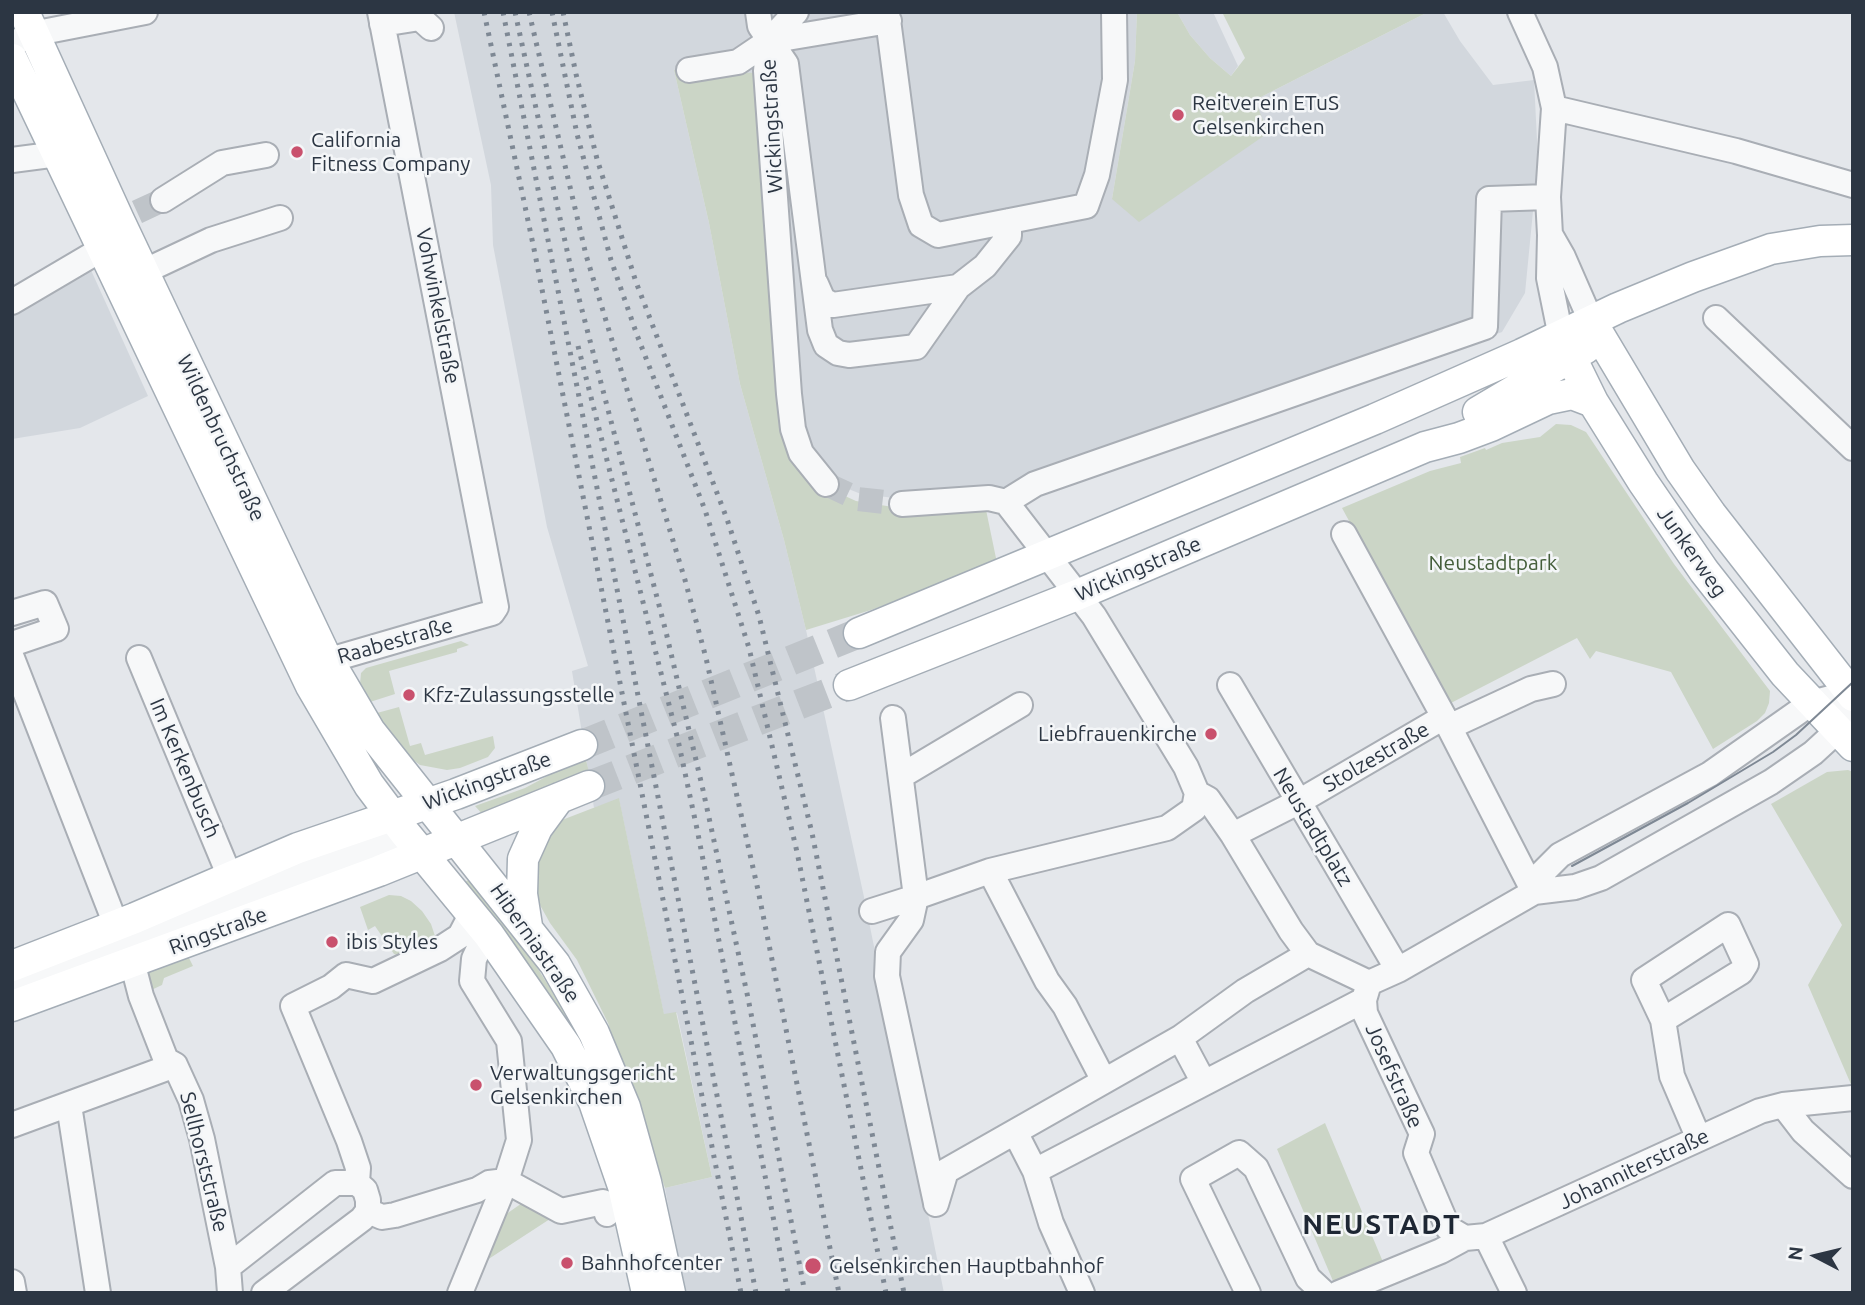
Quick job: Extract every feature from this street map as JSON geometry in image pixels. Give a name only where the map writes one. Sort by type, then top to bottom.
[{"type":"main road","name":"Wildenbruchstraße","points":[[23,30],[50,105],[58,154],[102,249],[318,697],[369,785],[406,834]]},
{"type":"main road","name":"Wildenbruchstraße","points":[[12,58],[50,105],[128,216],[143,272],[328,660],[370,731],[458,840]]},
{"type":"main road","name":"Wickingstraße","points":[[1425,447],[1565,347],[1597,330],[1628,324],[1676,285],[1771,249],[1820,241],[1853,240]]},
{"type":"main road","name":"Junkerweg","points":[[1597,330],[1681,470],[1711,514],[1852,693]]},
{"type":"main road","name":"Wickingstraße","points":[[859,633],[1387,413],[1565,347]]},
{"type":"main road","name":"Junkerweg","points":[[1565,347],[1593,402],[1704,572],[1811,703],[1845,739]]},
{"type":"main road","name":"Wickingstraße","points":[[849,685],[1077,595],[1425,447],[1459,438],[1561,395],[1572,394],[1593,402]]},
{"type":"main road","name":"Wickingstraße","points":[[583,745],[427,803],[406,834],[458,840],[589,786]]},
{"type":"main road","points":[[527,927],[522,894],[523,859],[537,828],[559,798]]},
{"type":"main road","name":"Ringstraße","points":[[12,1006],[230,877],[298,848],[406,834]]},
{"type":"main road","name":"Ringstraße","points":[[12,966],[129,936],[406,834]]},
{"type":"main road","name":"Hiberniastraße","points":[[406,834],[481,924],[566,1046],[635,1184],[670,1293]]},
{"type":"main road","name":"Hiberniastraße","points":[[458,840],[555,964],[594,1033],[625,1107],[648,1293]]},
{"type":"street","points":[[23,30],[143,12]]},
{"type":"street","points":[[757,23],[784,22],[796,12]]},
{"type":"street","points":[[757,23],[888,16],[911,195],[921,225],[938,235],[1087,206],[1097,175],[1115,80],[1114,12]]},
{"type":"street","points":[[1520,12],[1545,67],[1554,108],[1548,197],[1549,278],[1565,347]]},
{"type":"street","points":[[381,18],[420,18],[431,28]]},
{"type":"street","name":"Vohwinkelstraße","points":[[381,18],[496,599]]},
{"type":"street","points":[[689,70],[738,62],[757,23]]},
{"type":"street","points":[[757,23],[786,64],[820,330],[825,345],[838,353],[849,355],[916,347],[958,287],[985,266],[1009,236],[1009,221]]},
{"type":"street","name":"Wickingstraße","points":[[757,23],[766,71],[792,417],[801,453],[827,484]]},
{"type":"street","points":[[1554,108],[1736,151],[1853,185]]},
{"type":"street","points":[[12,160],[58,154]]},
{"type":"street","points":[[163,200],[222,163],[265,155]]},
{"type":"street","points":[[1006,502],[1035,484],[1485,327],[1489,199],[1548,197]]},
{"type":"street","points":[[143,272],[211,240],[280,218]]},
{"type":"street","points":[[1550,235],[1597,330]]},
{"type":"street","points":[[12,303],[102,249]]},
{"type":"street","points":[[816,284],[823,300],[833,305],[958,287]]},
{"type":"street","points":[[1716,318],[1853,448]]},
{"type":"street","points":[[872,911],[990,871],[1167,828],[1194,809],[1197,793],[1186,767],[1142,698],[1103,629],[1006,502],[989,498],[902,504]]},
{"type":"street","points":[[1344,534],[1447,722],[1534,892]]},
{"type":"street","name":"Raabestraße","points":[[290,642],[314,662],[328,660],[487,615],[496,607],[496,599]]},
{"type":"street","points":[[12,613],[44,603],[56,629],[12,644]]},
{"type":"street","name":"Sellhorststraße","points":[[12,658],[129,936],[136,982],[166,1060],[175,1065],[191,1100],[202,1139],[228,1267],[230,1293]]},
{"type":"street","name":"Im Kerkenbusch","points":[[139,658],[230,877]]},
{"type":"street","name":"Stolzestraße","points":[[1233,835],[1447,722],[1531,689],[1553,684]]},
{"type":"street","name":"Neustadtplatz","points":[[1230,685],[1398,970]]},
{"type":"street","points":[[1035,1171],[1204,1083],[1534,892],[1575,887],[1601,878],[1771,782],[1812,753],[1845,739],[1852,693],[1811,703],[1710,774],[1560,855],[1541,874],[1534,892]]},
{"type":"street","points":[[901,776],[1020,705]]},
{"type":"street","points":[[893,718],[916,897],[911,919],[888,952],[887,976],[931,1205],[946,1171],[1180,1038],[1245,991],[1308,954]]},
{"type":"street","points":[[1197,793],[1208,799],[1233,835],[1291,931],[1308,954],[1367,991]]},
{"type":"street","points":[[990,871],[1047,981],[1072,1018],[1104,1081]]},
{"type":"street","points":[[357,1183],[356,1159],[293,1006],[331,987],[346,975],[373,981],[440,949],[481,924],[483,940],[474,959],[472,981],[509,1041],[519,1140],[506,1181],[460,1293]]},
{"type":"street","points":[[12,985],[129,936]]},
{"type":"street","name":"Josefstraße","points":[[1367,991],[1366,1013],[1422,1134],[1416,1153],[1448,1228],[1476,1237],[1514,1293]]},
{"type":"street","points":[[1663,1020],[1672,1076],[1699,1139]]},
{"type":"street","points":[[1180,1038],[1204,1083]]},
{"type":"street","points":[[12,1125],[175,1065]]},
{"type":"street","name":"Johanniterstraße","points":[[1339,1293],[1476,1237],[1760,1111],[1783,1105],[1853,1098]]},
{"type":"street","points":[[69,1105],[98,1293]]},
{"type":"street","points":[[1783,1105],[1803,1131],[1853,1176]]},
{"type":"street","points":[[1015,1132],[1035,1171],[1051,1223],[1082,1293]]},
{"type":"street","points":[[1248,1293],[1193,1180],[1239,1153],[1256,1168],[1308,1278],[1324,1293]]},
{"type":"street","points":[[368,1211],[382,1217],[396,1215],[489,1184],[506,1181],[561,1211],[603,1202],[607,1214]]},
{"type":"street","points":[[228,1267],[335,1182],[357,1183],[365,1190],[368,1211],[362,1219],[264,1293]]},
{"type":"street","points":[[12,1282],[14,1293]]},
{"type":"shaded area","points":[[454,12],[1137,12],[1135,61],[1112,199],[1255,100],[1428,12],[1443,12],[1460,41],[1493,85],[1534,80],[1538,160],[1525,293],[1502,332],[1049,490],[903,499],[861,494],[831,482],[817,468],[674,70],[709,223],[740,384],[806,630],[864,897],[944,1293],[684,1293],[665,1188],[712,1177],[677,1013],[664,1015],[619,799],[594,808],[572,671],[588,666],[547,527],[493,245],[491,185]]},
{"type":"shaded area","points":[[1177,12],[1213,12],[1238,66],[1231,76],[1210,58],[1190,35]]},
{"type":"shaded area","points":[[90,268],[148,396],[80,428],[12,439],[12,311]]},
{"type":"green space","points":[[1137,12],[1177,12],[1190,35],[1210,58],[1231,76],[1245,58],[1222,12],[1428,12],[1255,100],[1268,133],[1139,222],[1112,199],[1135,61]]},
{"type":"green space","points":[[674,70],[755,73],[784,394],[823,486],[856,501],[899,508],[985,505],[997,563],[871,610],[806,630],[740,384],[709,223]]},
{"type":"green space","name":"Neustadtpark","points":[[1556,424],[1571,425],[1586,432],[1674,564],[1770,691],[1765,713],[1713,749],[1671,672],[1596,651],[1590,659],[1577,638],[1449,704],[1342,508],[1430,471],[1461,463],[1460,457],[1485,448],[1486,450],[1502,443],[1540,437]]},
{"type":"green space","points":[[461,641],[469,645],[457,649],[457,652],[389,671],[395,694],[370,702],[360,684],[361,673],[366,668]]},
{"type":"green space","points":[[399,707],[410,746],[421,743],[425,755],[493,736],[495,748],[488,757],[460,768],[447,770],[420,765],[403,753],[377,713]]},
{"type":"green space","points":[[585,756],[590,776],[485,817],[475,806],[525,788]]},
{"type":"green space","points":[[1827,772],[1853,772],[1853,1089],[1808,985],[1842,925],[1771,804]]},
{"type":"green space","points":[[619,798],[664,1014],[676,1012],[712,1177],[665,1188],[608,1023],[577,960],[550,923],[531,889],[541,851],[562,820]]},
{"type":"green space","points":[[469,880],[528,953],[577,1031],[594,1067],[459,884]]},
{"type":"green space","points":[[389,895],[401,896],[422,911],[431,924],[436,939],[433,949],[417,943],[415,948],[410,946],[408,952],[402,950],[400,956],[394,954],[375,926],[368,930],[360,907]]},
{"type":"green space","points":[[189,958],[193,966],[164,978],[162,985],[147,992],[142,973],[167,961]]},
{"type":"green space","points":[[1325,1123],[1383,1262],[1333,1281],[1277,1149]]},
{"type":"green space","points":[[525,1201],[553,1217],[484,1262],[502,1217]]},
{"type":"tunnel","points":[[137,212],[163,200]]},
{"type":"tunnel","points":[[826,484],[858,499],[902,504]]},
{"type":"tunnel","points":[[582,745],[859,633]]},
{"type":"tunnel","points":[[589,786],[849,685]]},
{"type":"tram line","points":[[1572,866],[1688,803],[1773,752],[1796,735],[1853,682]]},
{"type":"railway","points":[[484,12],[534,249],[741,1293]]},
{"type":"railway","points":[[503,12],[756,1293]]},
{"type":"railway","points":[[515,12],[570,264],[666,632],[703,790],[748,998],[805,1293]]},
{"type":"railway","points":[[529,12],[586,255],[685,580],[706,658],[758,890],[839,1293]]},
{"type":"railway","points":[[552,12],[577,134],[611,260],[705,510],[749,648],[797,852],[886,1293]]},
{"type":"railway","points":[[563,12],[597,159],[636,282],[727,519],[759,616],[812,833],[904,1293]]},
{"type":"railway","points":[[578,346],[678,740],[788,1293]]},
{"type":"place","name":"Reitverein ETuS Gelsenkirchen","points":[[1178,115]]},
{"type":"place","name":"California Fitness Company","points":[[297,152]]},
{"type":"place","name":"Kfz-Zulassungsstelle","points":[[409,695]]},
{"type":"place","name":"Liebfrauenkirche","points":[[1211,734]]},
{"type":"place","name":"ibis Styles","points":[[332,942]]},
{"type":"place","name":"Verwaltungsgericht Gelsenkirchen","points":[[476,1085]]},
{"type":"place","name":"Bahnhofcenter","points":[[567,1263]]},
{"type":"place","name":"Gelsenkirchen Hauptbahnhof","points":[[813,1266]]},
{"type":"district","name":"NEUSTADT","points":[[1382,1225]]}]
